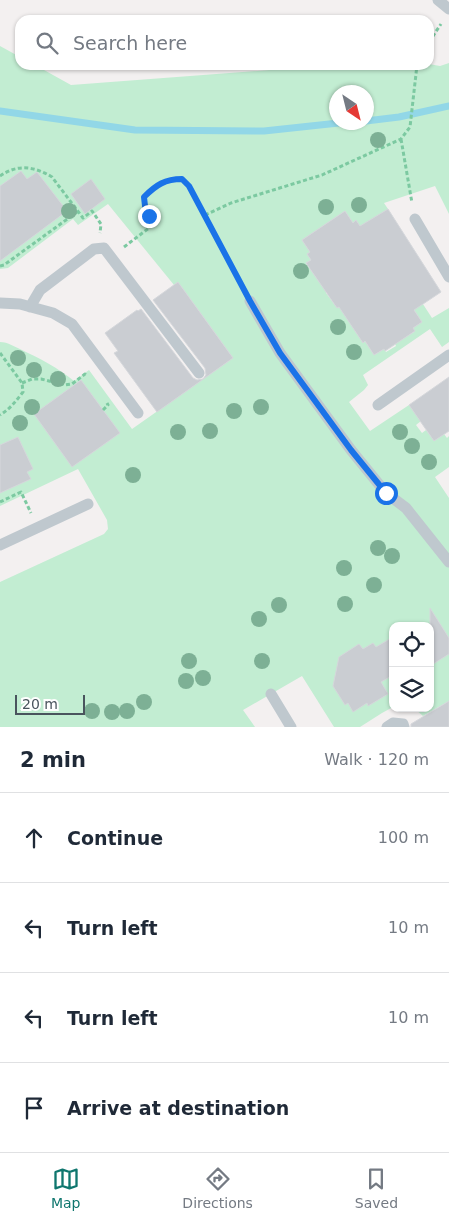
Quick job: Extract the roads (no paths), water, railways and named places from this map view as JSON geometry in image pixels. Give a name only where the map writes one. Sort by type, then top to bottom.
[{"type":"lane","points":[[438,0],[446,14]]},
{"type":"lane","points":[[414,219],[449,277]]},
{"type":"lane","points":[[30,307],[40,290],[94,249],[104,248],[199,373]]},
{"type":"lane","points":[[250,301],[280,353],[351,450],[386,493],[406,508],[449,562]]},
{"type":"lane","points":[[0,303],[20,304],[53,313],[72,324],[138,413]]},
{"type":"lane","points":[[378,405],[449,355]]},
{"type":"lane","points":[[0,545],[88,504]]},
{"type":"lane","points":[[271,694],[291,727]]},
{"type":"lane","points":[[387,727],[393,723],[402,724],[404,727]]},
{"type":"waterway","points":[[374,120],[399,117],[449,106]]},
{"type":"waterway","points":[[0,111],[135,130],[264,131],[329,124]]}]
